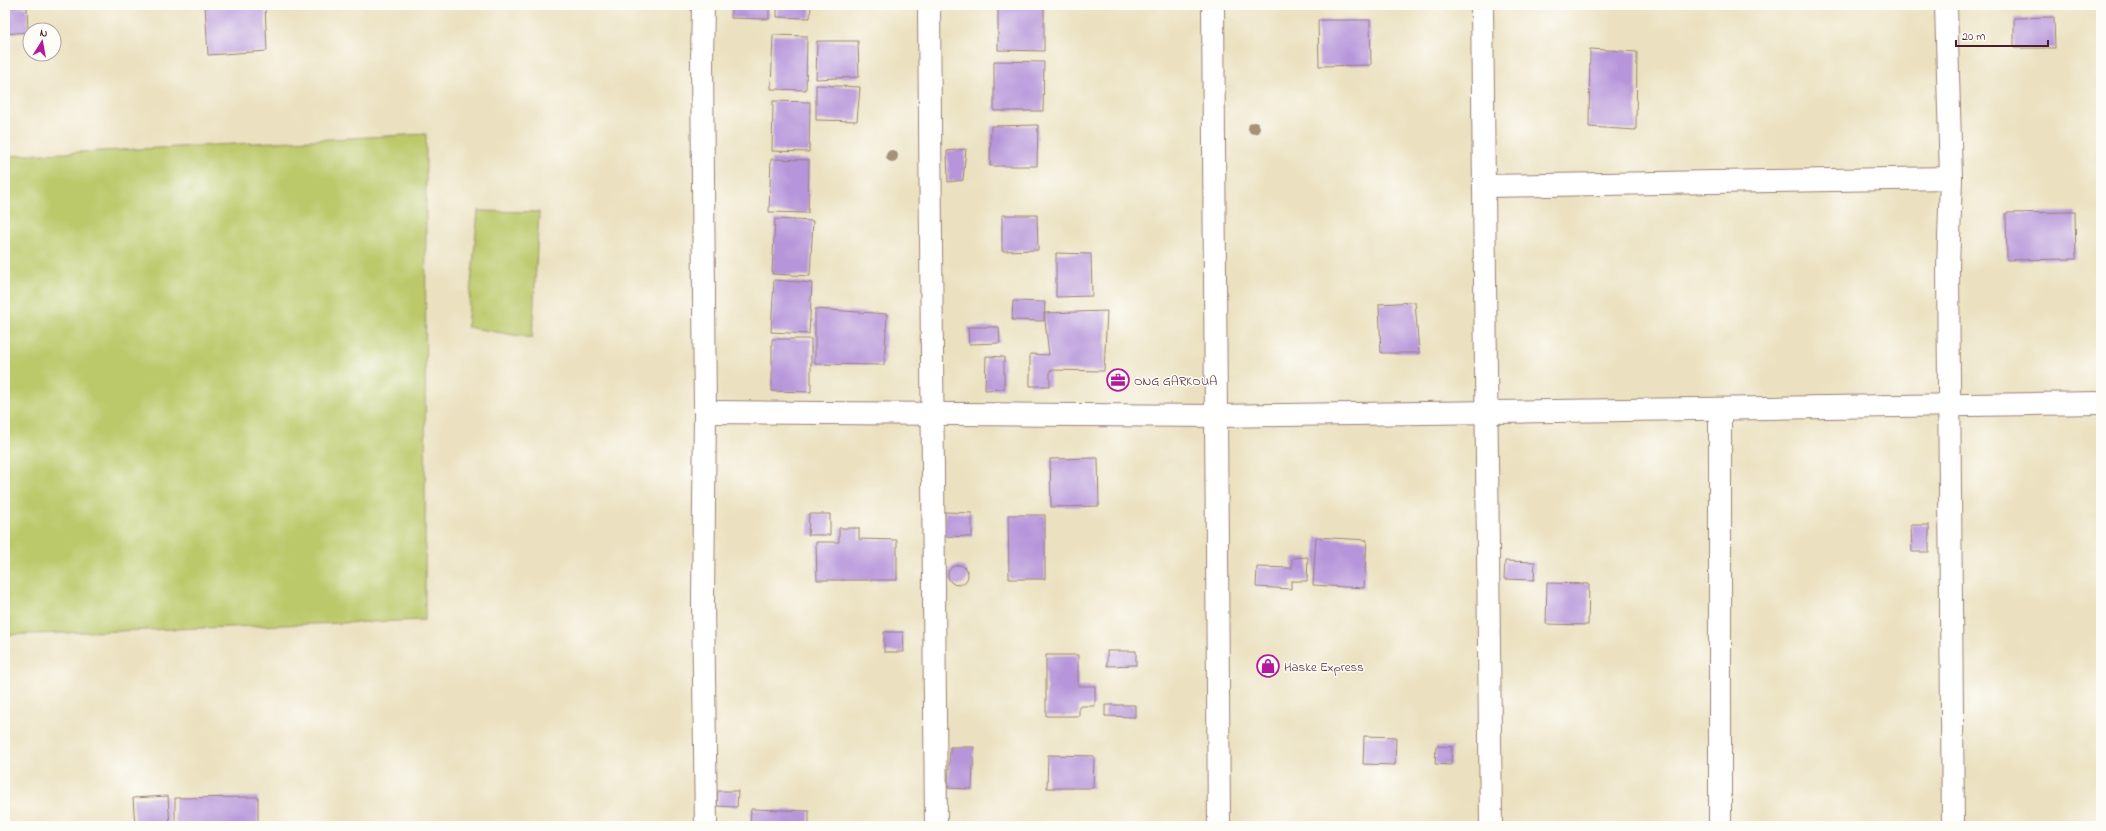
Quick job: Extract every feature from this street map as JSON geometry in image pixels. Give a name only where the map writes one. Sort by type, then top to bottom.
[{"type":"street","points":[[704,5],[702,62],[705,412],[703,601],[706,826]]},
{"type":"street","points":[[928,5],[936,826]]},
{"type":"street","points":[[1214,5],[1219,826]]},
{"type":"street","points":[[1482,5],[1491,826]]},
{"type":"street","points":[[1946,5],[1951,178],[1948,268],[1953,826]]},
{"type":"street","points":[[1484,186],[1951,178]]},
{"type":"street","points":[[705,412],[1217,416],[2101,403]]},
{"type":"street","points":[[1720,409],[1720,826]]},
{"type":"green space","points":[[426,134],[425,620],[5,635],[5,156]]},
{"type":"green space","points":[[478,211],[539,212],[532,338],[467,327]]},
{"type":"building","points":[[205,5],[265,5],[267,51],[208,55]]},
{"type":"building","points":[[731,5],[769,5],[769,19],[731,18]]},
{"type":"building","points":[[777,5],[811,5],[810,18],[777,17]]},
{"type":"building","points":[[998,5],[1044,5],[1044,51],[998,50]]},
{"type":"building","points":[[27,7],[28,22],[22,22],[22,33],[5,34],[5,8]]},
{"type":"building","points":[[2054,17],[2055,48],[2014,48],[2014,18]]},
{"type":"building","points":[[1318,20],[1370,20],[1371,65],[1319,66]]},
{"type":"building","points":[[773,35],[807,36],[806,90],[771,89]]},
{"type":"building","points":[[817,41],[858,41],[859,77],[816,79]]},
{"type":"building","points":[[1590,49],[1637,52],[1636,130],[1589,127]]},
{"type":"building","points":[[994,61],[1044,62],[1043,111],[994,111]]},
{"type":"building","points":[[816,85],[860,87],[857,121],[816,120]]},
{"type":"building","points":[[773,101],[810,102],[809,152],[772,151]]},
{"type":"building","points":[[1038,125],[1037,166],[990,166],[991,126]]},
{"type":"building","points":[[966,149],[963,180],[948,182],[947,151]]},
{"type":"building","points":[[771,159],[809,160],[808,213],[769,212]]},
{"type":"building","points":[[2075,212],[2076,259],[2007,260],[2006,213]]},
{"type":"building","points":[[1002,215],[1037,215],[1038,250],[1002,251]]},
{"type":"building","points":[[775,219],[813,221],[810,276],[772,274]]},
{"type":"building","points":[[1056,253],[1091,254],[1092,296],[1056,297]]},
{"type":"building","points":[[774,280],[812,283],[809,334],[771,332]]},
{"type":"building","points":[[1013,301],[1045,302],[1044,321],[1012,320]]},
{"type":"building","points":[[1415,302],[1419,353],[1381,353],[1379,304]]},
{"type":"building","points":[[815,309],[887,314],[884,365],[815,364]]},
{"type":"building","points":[[1107,311],[1104,371],[1050,370],[1050,386],[1030,386],[1030,354],[1049,355],[1044,313]]},
{"type":"building","points":[[968,327],[999,327],[1000,343],[969,344]]},
{"type":"building","points":[[772,339],[811,339],[811,392],[772,391]]},
{"type":"building","points":[[986,356],[1004,357],[1004,389],[985,390]]},
{"type":"building","points":[[1098,458],[1099,506],[1051,507],[1050,459]]},
{"type":"building","points":[[945,512],[972,513],[972,537],[944,536]]},
{"type":"building","points":[[809,514],[830,514],[830,535],[808,535]]},
{"type":"building","points":[[1008,515],[1045,515],[1045,579],[1009,579]]},
{"type":"building","points":[[1911,525],[1929,525],[1929,552],[1912,552]]},
{"type":"building","points":[[839,528],[859,528],[859,539],[897,540],[897,580],[817,580],[816,542],[839,542]]},
{"type":"building","points":[[1316,537],[1367,540],[1364,588],[1313,585]]},
{"type":"building","points":[[1308,557],[1307,581],[1291,581],[1291,589],[1256,587],[1257,567],[1292,568],[1292,558]]},
{"type":"building","points":[[1505,561],[1535,562],[1534,580],[1504,579]]},
{"type":"building","points":[[958,565],[965,568],[968,575],[965,582],[958,585],[951,582],[948,575],[951,568]]},
{"type":"building","points":[[1547,583],[1589,584],[1588,625],[1546,624]]},
{"type":"building","points":[[884,632],[903,632],[904,652],[884,652]]},
{"type":"building","points":[[1107,651],[1136,651],[1136,665],[1107,666]]},
{"type":"building","points":[[1046,655],[1078,655],[1078,686],[1095,686],[1095,706],[1079,706],[1079,716],[1046,716]]},
{"type":"building","points":[[1105,705],[1135,705],[1135,717],[1105,716]]},
{"type":"building","points":[[1364,736],[1396,737],[1395,765],[1363,764]]},
{"type":"building","points":[[1436,746],[1452,747],[1451,765],[1435,764]]},
{"type":"building","points":[[950,747],[974,747],[972,789],[948,788]]},
{"type":"building","points":[[1048,755],[1094,756],[1093,788],[1047,788]]},
{"type":"building","points":[[718,791],[738,791],[737,807],[717,806]]},
{"type":"building","points":[[168,796],[170,826],[135,826],[133,798]]},
{"type":"building","points":[[258,797],[258,826],[175,826],[175,798]]},
{"type":"building","points":[[751,809],[809,811],[809,826],[750,826]]},
{"type":"place","name":"ONG GARKOUA","points":[[1118,380]]},
{"type":"place","name":"Haske Express","points":[[1268,666]]}]
